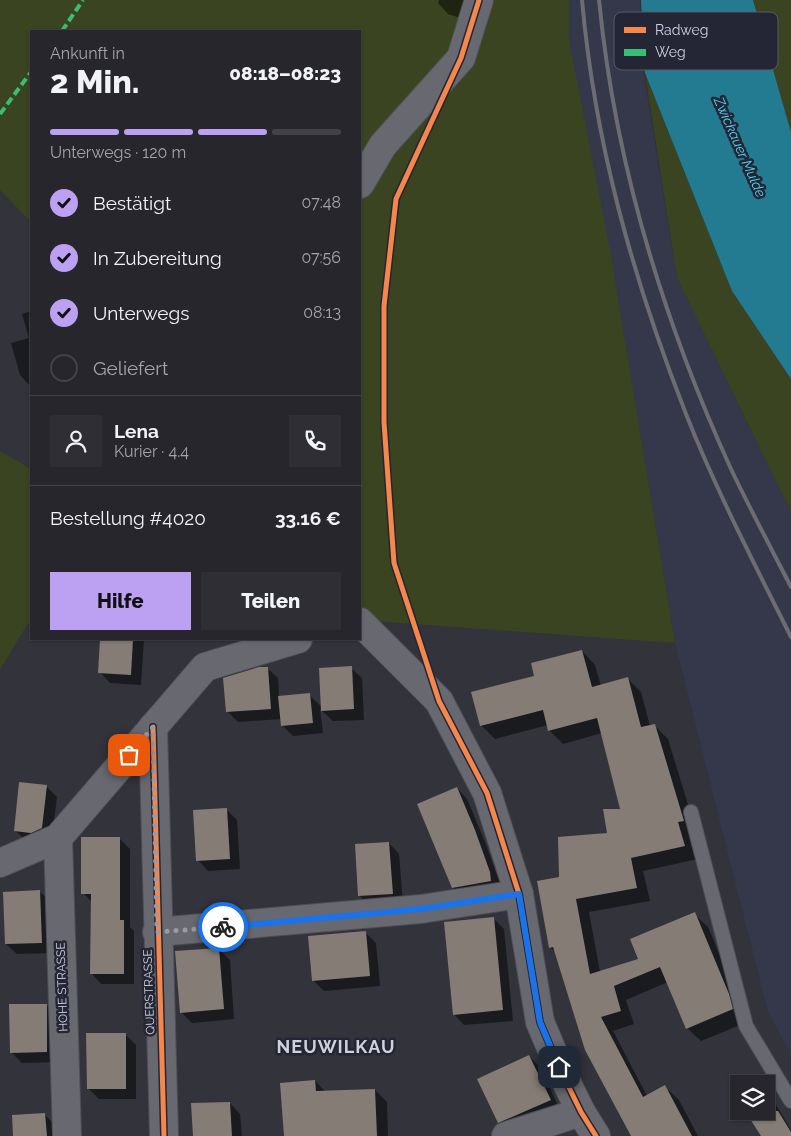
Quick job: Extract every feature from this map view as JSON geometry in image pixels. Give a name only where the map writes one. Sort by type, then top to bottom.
[{"type":"street","points":[[361,182],[383,145],[462,58],[479,0]]},
{"type":"street","points":[[361,623],[439,701],[487,793],[519,894],[540,1022],[581,1112],[596,1136]]},
{"type":"street","points":[[0,863],[58,838],[205,667],[295,640]]},
{"type":"street","name":"QUERSTRASSE","points":[[153,727],[157,932],[164,1136]]},
{"type":"street","name":"HOHE STRASSE","points":[[58,838],[67,1136]]},
{"type":"street","points":[[157,932],[421,909],[519,894]]},
{"type":"street","points":[[506,1136],[581,1112]]},
{"type":"lane","points":[[691,812],[746,1026],[791,1101]]},
{"type":"shaded area","points":[[569,0],[640,0],[641,12],[614,12],[614,70],[644,70],[677,278],[791,512],[791,1054],[768,1012],[675,643],[617,294],[569,39]]},
{"type":"green space","points":[[0,0],[569,0],[569,39],[610,250],[675,643],[361,620],[361,30],[30,30],[30,221],[0,190]]},
{"type":"green space","points":[[753,0],[791,0],[791,132],[773,70],[778,70],[778,12],[756,12]]},
{"type":"green space","points":[[645,73],[732,291],[791,379],[791,512],[677,278]]},
{"type":"green space","points":[[0,451],[30,468],[30,623],[0,670]]},
{"type":"water","points":[[641,0],[753,0],[756,12],[642,12]]},
{"type":"water","name":"Zwickauer Mulde","points":[[645,70],[773,70],[791,132],[791,379],[732,291]]},
{"type":"building","points":[[100,640],[133,640],[131,675],[98,673]]},
{"type":"building","points":[[582,650],[592,687],[628,677],[641,727],[655,724],[684,821],[678,822],[685,846],[631,858],[637,888],[576,899],[590,974],[638,959],[630,939],[695,912],[729,994],[733,1009],[686,1029],[660,967],[614,986],[621,1011],[601,1017],[643,1097],[665,1085],[692,1136],[631,1136],[585,1050],[553,947],[549,948],[537,881],[559,877],[558,837],[607,833],[603,809],[620,809],[597,718],[548,731],[543,710],[480,726],[471,692],[534,676],[531,663]]},
{"type":"building","points":[[352,666],[354,709],[321,711],[319,668]]},
{"type":"building","points":[[259,667],[268,667],[271,709],[226,712],[223,678]]},
{"type":"building","points":[[310,693],[313,723],[281,726],[278,696]]},
{"type":"building","points":[[19,782],[47,785],[42,828],[31,833],[14,831]]},
{"type":"building","points":[[457,787],[475,830],[490,872],[491,881],[452,888],[417,804]]},
{"type":"building","points":[[227,808],[230,859],[196,861],[193,810]]},
{"type":"building","points":[[81,837],[120,837],[120,920],[124,920],[124,974],[90,974],[91,894],[81,894]]},
{"type":"building","points":[[389,842],[393,894],[358,896],[355,844]]},
{"type":"building","points":[[40,890],[42,943],[5,944],[3,892]]},
{"type":"building","points":[[494,917],[503,1010],[453,1015],[444,922]]},
{"type":"building","points":[[366,931],[370,976],[312,981],[308,936]]},
{"type":"building","points":[[219,948],[224,1009],[180,1013],[175,951]]},
{"type":"building","points":[[9,1004],[47,1004],[47,1052],[10,1053]]},
{"type":"building","points":[[86,1033],[126,1033],[126,1089],[87,1089]]},
{"type":"building","points":[[529,1055],[551,1100],[498,1123],[477,1079]]},
{"type":"building","points":[[315,1080],[316,1091],[375,1089],[377,1136],[284,1136],[280,1083]]},
{"type":"building","points":[[230,1102],[232,1136],[193,1136],[191,1103]]},
{"type":"building","points":[[775,1111],[778,1111],[791,1132],[791,1136],[761,1136],[751,1120],[775,1120]]},
{"type":"building","points":[[45,1113],[47,1136],[13,1136],[12,1115]]},
{"type":"railway","points":[[582,0],[596,106],[607,159],[633,262],[649,313],[686,414],[710,470],[791,637]]},
{"type":"railway","points":[[599,0],[606,61],[630,181],[664,298],[706,413],[731,469],[791,587]]},
{"type":"marked path","points":[[63,30],[83,0]]},
{"type":"marked path","points":[[0,114],[30,73]]},
{"type":"cycle path","points":[[479,0],[461,58],[396,199],[384,306],[384,422],[394,563],[439,701],[487,793],[519,894],[540,1022],[581,1112],[596,1136]]},
{"type":"cycle path","points":[[153,727],[164,1136]]},
{"type":"way so far","points":[[129,755],[153,727],[157,932],[223,927]]},
{"type":"district","name":"NEUWILKAU","points":[[336,1046]]},
{"type":"route","points":[[223,927],[421,909],[519,894],[540,1022],[559,1067]]}]
